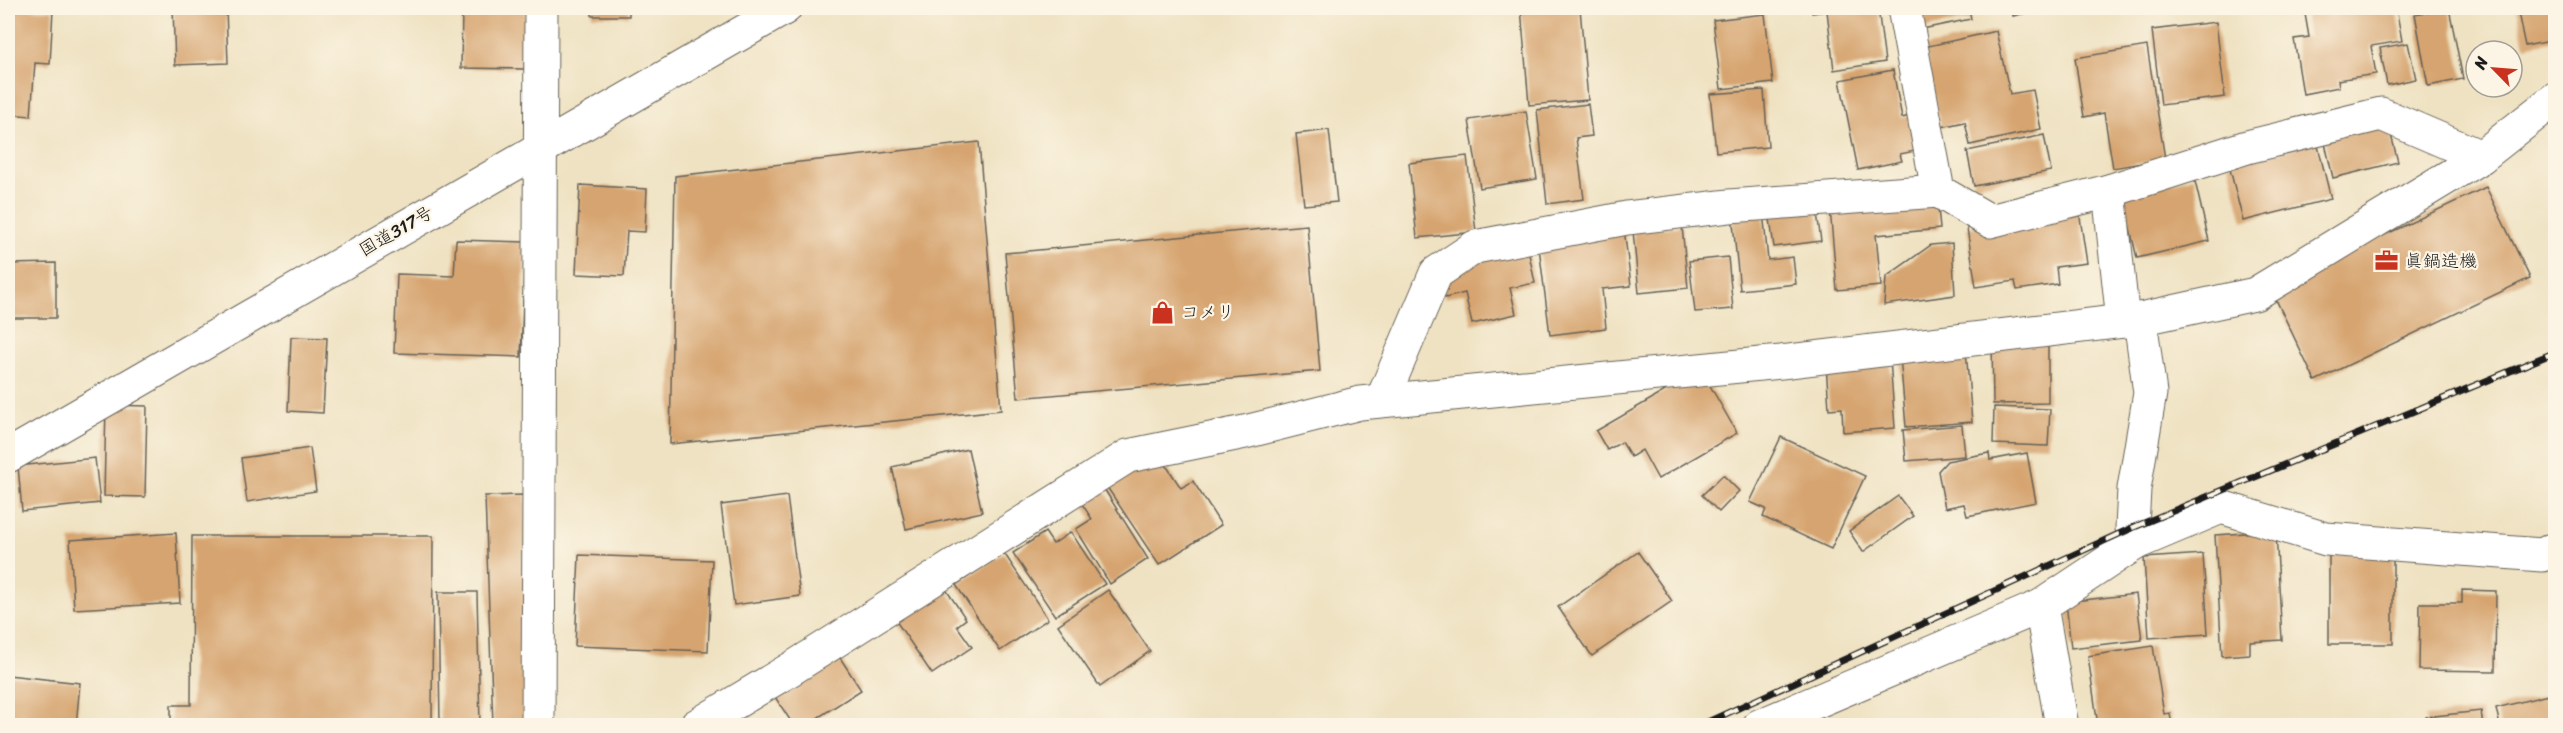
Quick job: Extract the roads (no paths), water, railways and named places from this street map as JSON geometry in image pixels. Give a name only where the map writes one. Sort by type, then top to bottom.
[{"type":"main road","points":[[538,726],[541,8]]},
{"type":"main road","name":"国道317号","points":[[8,456],[785,8]]},
{"type":"main road","points":[[1904,8],[1938,190]]},
{"type":"main road","points":[[696,726],[791,669],[1128,456],[1245,432],[1360,403],[1781,362],[2131,320],[2255,294],[2481,157],[2556,98]]},
{"type":"main road","points":[[1383,400],[1436,273],[1474,247],[1628,218],[1729,206],[1938,190],[1990,221],[2109,191],[2247,147],[2382,114],[2481,157]]},
{"type":"main road","points":[[2109,191],[2131,320],[2150,393],[2134,489],[2132,528],[2136,543]]},
{"type":"main road","points":[[1759,726],[2041,606],[2136,543],[2221,507],[2326,538],[2542,555],[2556,548]]},
{"type":"main road","points":[[2041,606],[2062,726]]},
{"type":"railway","points":[[1699,726],[2132,528],[2556,352]]},
{"type":"place","name":"眞鍋造機","points":[[2387,261]]},
{"type":"place","name":"コメリ","points":[[1163,312]]}]
